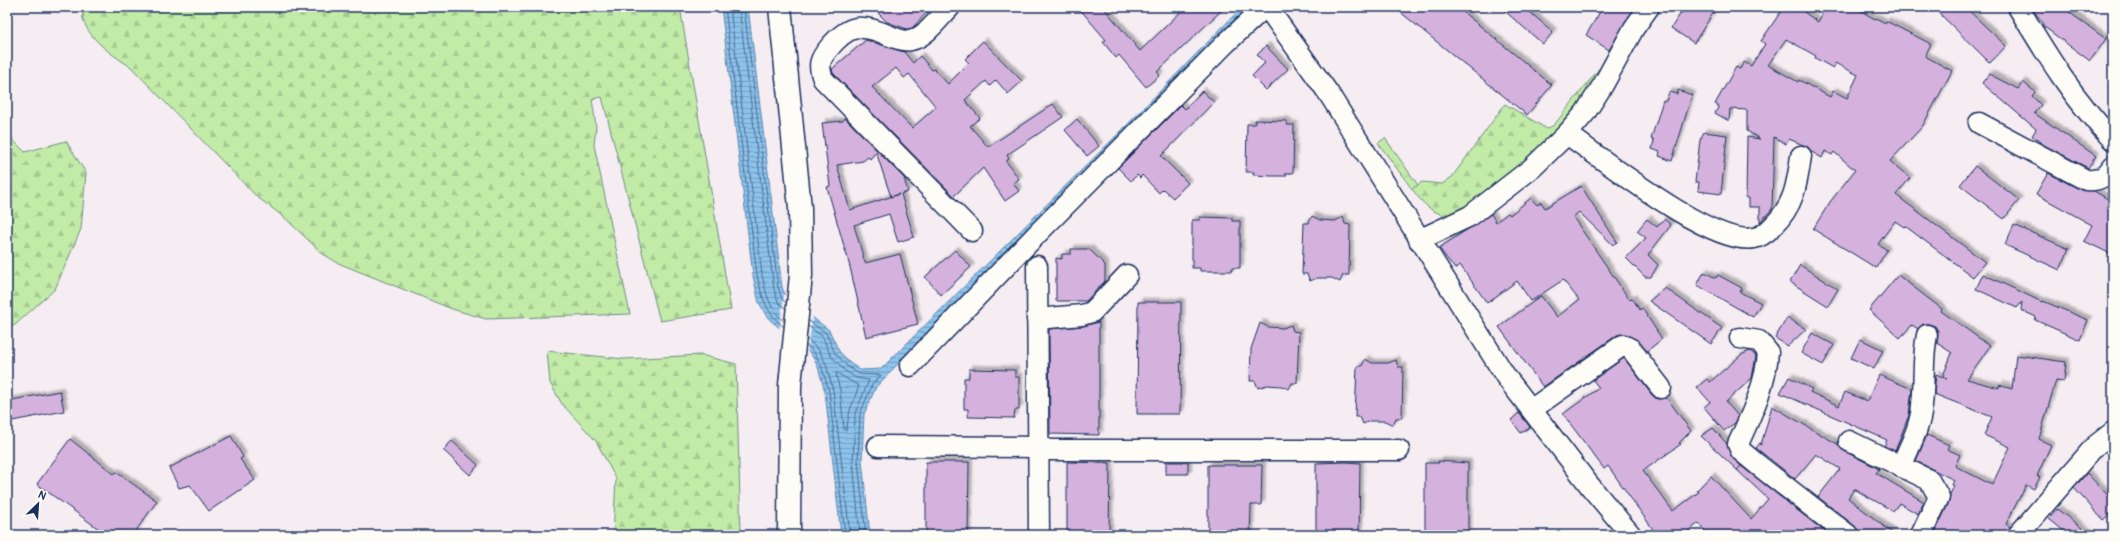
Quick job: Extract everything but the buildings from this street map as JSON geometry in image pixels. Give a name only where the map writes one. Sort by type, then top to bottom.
[{"type":"main road","points":[[780,7],[800,208],[802,275],[793,346],[788,425],[789,535]]},
{"type":"street","points":[[950,7],[922,34],[910,41],[896,38],[880,31],[858,27],[846,31],[823,55],[819,67],[822,79],[972,231]]},
{"type":"street","points":[[910,366],[1060,210],[1226,43],[1266,7],[1329,94],[1506,377],[1590,486],[1631,535]]},
{"type":"street","points":[[1419,240],[1470,216],[1532,168],[1567,134],[1585,113],[1603,85],[1634,28],[1648,7]]},
{"type":"street","points":[[2018,7],[2051,64],[2095,121],[2113,140]]},
{"type":"street","points":[[1979,123],[2086,180],[2098,181],[2105,176],[2113,166]]},
{"type":"street","points":[[1567,134],[1676,210],[1710,229],[1734,237],[1754,238],[1767,232],[1784,216],[1795,191],[1802,156]]},
{"type":"street","points":[[1037,266],[1039,535]]},
{"type":"street","points":[[1037,319],[1092,312],[1127,275]]},
{"type":"street","points":[[1901,466],[1920,418],[1922,406],[1924,350],[1927,335]]},
{"type":"street","points":[[1740,338],[1759,341],[1768,352],[1767,367],[1761,389],[1738,444],[1741,451],[1848,535]]},
{"type":"street","points":[[1532,409],[1623,346],[1631,349],[1662,388]]},
{"type":"street","points":[[2018,535],[2095,446],[2113,432]]},
{"type":"street","points":[[1849,441],[1929,480],[1939,497],[1921,535]]},
{"type":"street","points":[[878,446],[1038,447],[1050,450],[1399,450]]},
{"type":"green space","points":[[83,7],[680,7],[731,310],[660,321],[602,97],[592,99],[596,127],[594,145],[630,314],[486,319],[452,309],[338,263],[323,254],[285,218],[256,196],[131,67],[110,53],[96,41],[86,27],[83,19]]},
{"type":"green space","points":[[1610,55],[1598,86],[1552,141],[1463,212],[1447,215],[1440,214],[1422,202],[1412,189],[1422,182],[1442,184],[1452,177],[1505,104],[1547,129],[1554,125]]},
{"type":"green space","points":[[7,134],[25,152],[66,141],[86,173],[81,229],[55,289],[15,325],[7,327]]},
{"type":"green space","points":[[1385,138],[1418,185],[1412,189],[1378,143]]},
{"type":"green space","points":[[547,351],[624,359],[701,355],[736,364],[741,535],[613,535],[616,479],[596,441],[562,404],[550,383]]},
{"type":"water","points":[[721,7],[748,7],[782,287],[786,297],[829,330],[839,351],[850,363],[860,370],[881,369],[1126,126],[1242,7],[1251,7],[951,308],[876,387],[864,414],[862,460],[870,535],[841,535],[825,392],[818,367],[811,354],[770,320],[759,303],[753,276]]},
{"type":"pier","points":[[784,294],[813,316],[807,354],[779,331]]}]
